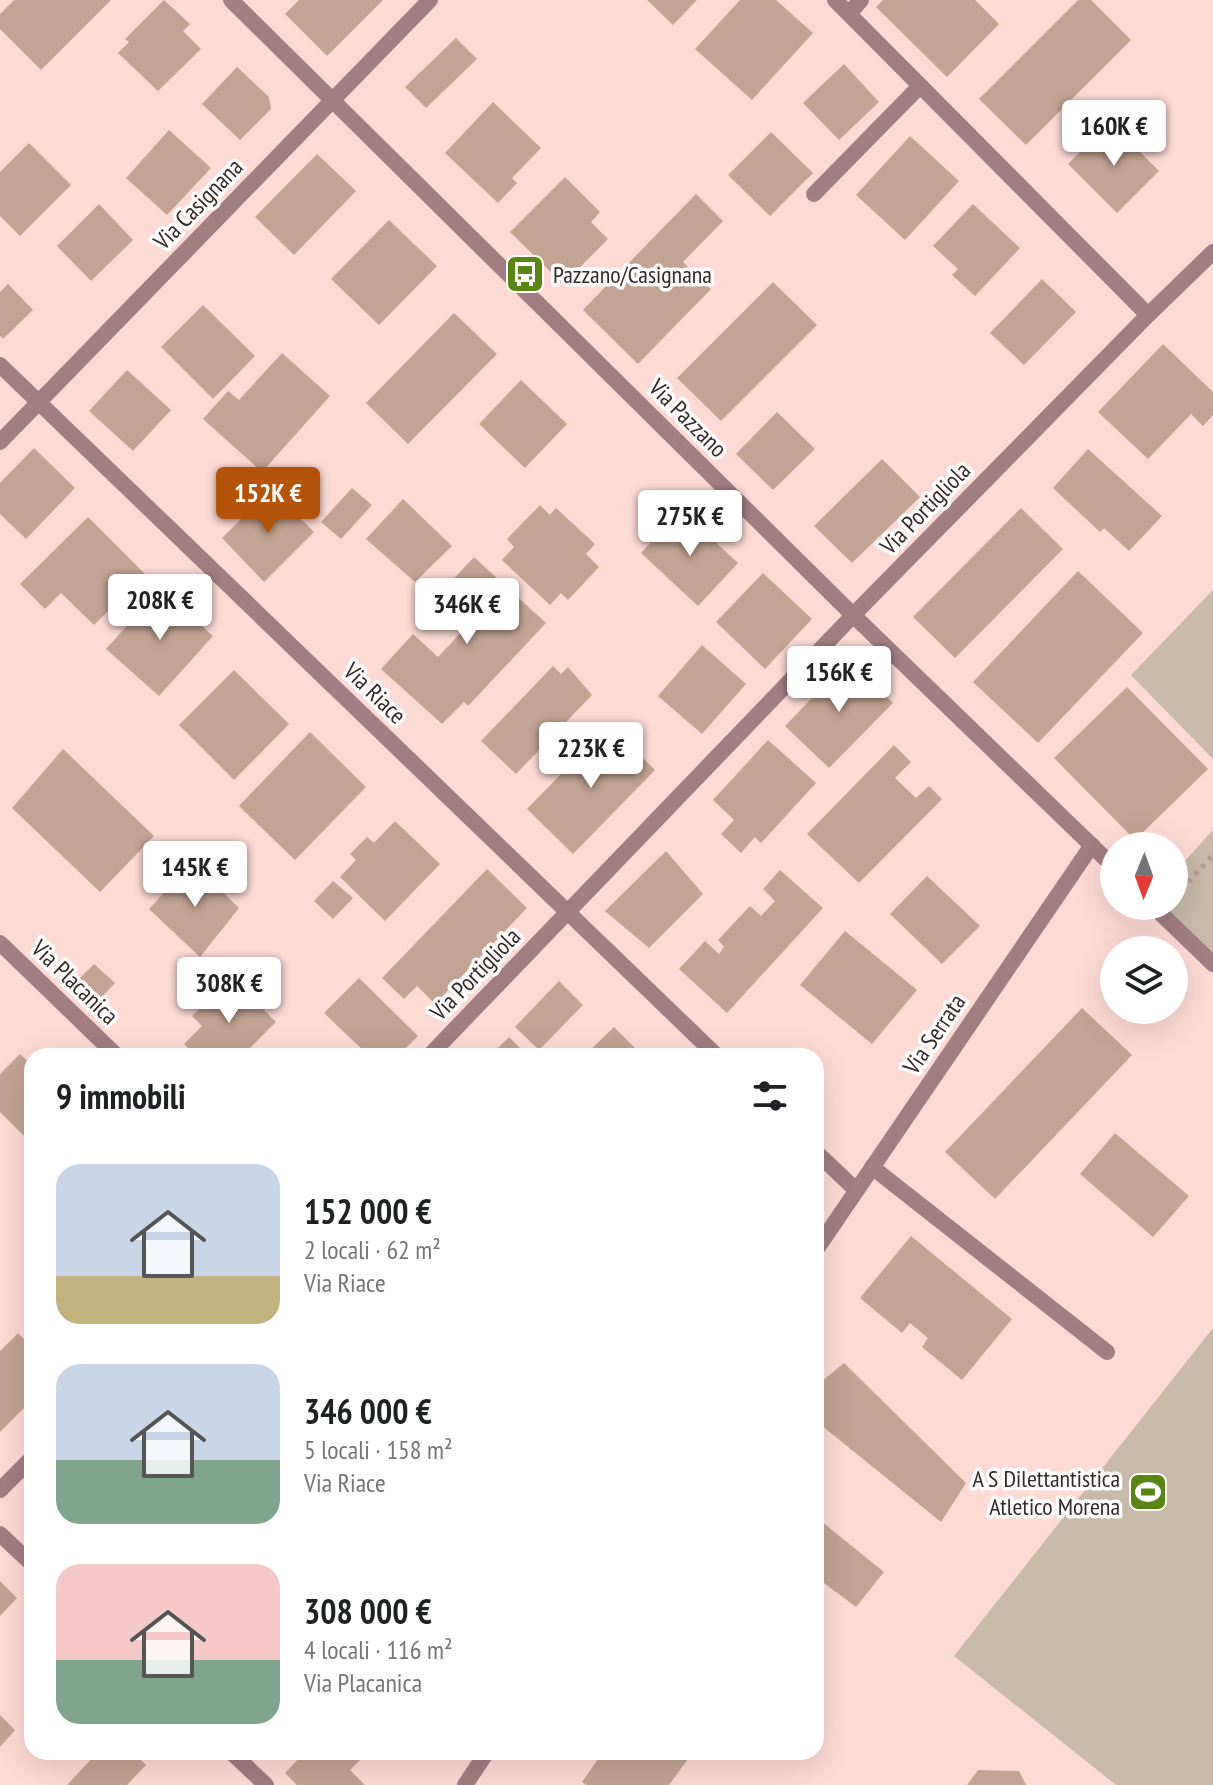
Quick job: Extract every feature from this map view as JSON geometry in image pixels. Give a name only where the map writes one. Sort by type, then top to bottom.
[{"type":"street","name":"Via Pazzano","points":[[231,0],[853,615],[1100,853]]},
{"type":"street","name":"Via Casignana","points":[[0,442],[430,0]]},
{"type":"street","points":[[835,0],[1148,315]]},
{"type":"street","points":[[849,14],[861,0]]},
{"type":"street","points":[[814,194],[920,86]]},
{"type":"street","name":"Via Portigliola","points":[[437,1048],[853,615],[1213,252]]},
{"type":"street","name":"Via Riace","points":[[0,365],[709,1048]]},
{"type":"street","name":"Via Serrata","points":[[824,1238],[1092,845]]},
{"type":"street","points":[[1167,920],[1213,964]]},
{"type":"street","name":"Via Placanica","points":[[0,943],[109,1048]]},
{"type":"street","points":[[824,1160],[856,1190]]},
{"type":"street","points":[[872,1167],[1107,1352]]},
{"type":"street","points":[[0,1490],[24,1466]]},
{"type":"street","points":[[0,1534],[24,1556]]},
{"type":"street","points":[[239,1760],[266,1785]]},
{"type":"street","points":[[465,1785],[482,1760]]},
{"type":"path","points":[[1188,882],[1213,855]]},
{"type":"shaded area","points":[[1213,590],[1213,759],[1131,675]]},
{"type":"shaded area","points":[[1213,830],[1213,964],[1188,940],[1188,936],[1184,936],[1167,920],[1188,920],[1188,858]]},
{"type":"shaded area","name":"A S Dilettantistica Atletico Morena","points":[[1213,1328],[1213,1785],[1116,1785],[954,1656]]},
{"type":"building","points":[[14,0],[111,0],[41,70],[0,29],[0,14]]},
{"type":"building","points":[[164,0],[190,24],[183,31],[201,49],[158,91],[118,53],[129,42],[125,39]]},
{"type":"building","points":[[299,0],[383,0],[327,56],[285,14]]},
{"type":"building","points":[[647,0],[697,0],[673,25]]},
{"type":"building","points":[[740,0],[776,0],[813,33],[752,100],[695,49]]},
{"type":"building","points":[[883,0],[975,0],[999,24],[947,77],[876,7]]},
{"type":"building","points":[[1078,0],[1091,0],[1131,40],[1026,145],[979,99]]},
{"type":"building","points":[[456,38],[477,59],[426,108],[405,87]]},
{"type":"building","points":[[844,64],[879,102],[839,140],[803,103]]},
{"type":"building","points":[[237,67],[269,97],[271,109],[240,140],[202,104]]},
{"type":"building","points":[[493,102],[541,148],[512,178],[517,183],[498,203],[445,153]]},
{"type":"building","points":[[1110,122],[1159,171],[1117,213],[1068,164]]},
{"type":"building","points":[[169,130],[211,168],[167,215],[126,178]]},
{"type":"building","points":[[771,132],[813,173],[770,216],[728,175]]},
{"type":"building","points":[[910,136],[959,181],[905,240],[856,195]]},
{"type":"building","points":[[29,143],[71,185],[20,236],[0,216],[0,172]]},
{"type":"building","points":[[317,154],[356,191],[294,255],[255,217]]},
{"type":"building","points":[[565,177],[600,212],[591,222],[608,239],[563,284],[510,232]]},
{"type":"building","points":[[696,194],[723,221],[683,262],[711,289],[638,364],[583,310]]},
{"type":"building","points":[[99,204],[133,240],[91,281],[57,246]]},
{"type":"building","points":[[973,204],[1020,248],[975,296],[952,275],[958,269],[933,246]]},
{"type":"building","points":[[389,220],[437,266],[379,325],[331,279]]},
{"type":"building","points":[[1042,279],[1076,312],[1024,365],[990,333]]},
{"type":"building","points":[[773,282],[817,325],[721,421],[677,378]]},
{"type":"building","points":[[8,284],[33,310],[3,339],[0,336],[0,292]]},
{"type":"building","points":[[203,305],[255,356],[213,399],[161,347]]},
{"type":"building","points":[[454,313],[497,354],[408,444],[366,403]]},
{"type":"building","points":[[1163,344],[1213,392],[1213,415],[1203,426],[1191,414],[1148,459],[1098,412]]},
{"type":"building","points":[[282,353],[330,396],[262,472],[203,419],[228,391],[239,400]]},
{"type":"building","points":[[127,370],[171,410],[133,451],[89,411]]},
{"type":"building","points":[[521,380],[567,424],[525,468],[479,424]]},
{"type":"building","points":[[777,412],[815,449],[773,490],[736,454]]},
{"type":"building","points":[[34,448],[75,488],[26,539],[0,514],[0,483]]},
{"type":"building","points":[[1088,449],[1162,516],[1129,551],[1104,528],[1100,532],[1053,488]]},
{"type":"building","points":[[882,459],[920,497],[852,563],[814,526]]},
{"type":"building","points":[[352,488],[372,505],[341,539],[321,522]]},
{"type":"building","points":[[271,489],[314,532],[264,582],[222,538]]},
{"type":"building","points":[[403,499],[452,546],[415,582],[366,539]]},
{"type":"building","points":[[540,505],[550,515],[556,508],[595,544],[586,554],[599,567],[568,600],[561,593],[550,605],[502,560],[514,547],[507,539]]},
{"type":"building","points":[[1021,508],[1063,549],[955,658],[913,617]]},
{"type":"building","points":[[681,510],[738,563],[698,606],[641,553]]},
{"type":"building","points":[[88,517],[145,574],[94,625],[61,593],[45,609],[20,584]]},
{"type":"building","points":[[474,557],[546,623],[468,706],[464,702],[442,724],[381,669],[413,634],[438,657],[468,625],[479,618],[445,588]]},
{"type":"building","points":[[1078,571],[1143,633],[1038,743],[973,682]]},
{"type":"building","points":[[763,573],[812,619],[765,669],[716,622]]},
{"type":"building","points":[[160,589],[213,636],[159,696],[106,649]]},
{"type":"building","points":[[702,645],[746,684],[702,734],[658,696]]},
{"type":"building","points":[[849,660],[893,703],[829,768],[785,726]]},
{"type":"building","points":[[553,666],[561,674],[568,667],[592,695],[516,774],[481,741]]},
{"type":"building","points":[[234,670],[289,724],[234,780],[179,725]]},
{"type":"building","points":[[1127,687],[1208,769],[1143,832],[1127,832],[1054,758]]},
{"type":"building","points":[[609,725],[655,770],[573,854],[527,809]]},
{"type":"building","points":[[310,732],[366,787],[295,860],[239,806]]},
{"type":"building","points":[[768,740],[816,783],[761,843],[755,837],[741,853],[721,834],[734,820],[713,800]]},
{"type":"building","points":[[894,745],[911,762],[895,778],[916,798],[929,786],[942,799],[859,883],[807,834]]},
{"type":"building","points":[[63,749],[154,836],[100,892],[12,808]]},
{"type":"building","points":[[395,821],[440,864],[385,921],[340,877],[356,860],[350,854],[367,837],[374,843]]},
{"type":"building","points":[[666,851],[703,894],[649,948],[605,911]]},
{"type":"building","points":[[193,862],[239,908],[200,957],[149,909]]},
{"type":"building","points":[[487,869],[527,908],[435,1004],[417,986],[404,999],[382,978]]},
{"type":"building","points":[[780,870],[823,908],[727,1013],[679,969],[705,941],[719,954],[724,947],[718,940],[750,906],[761,916],[775,901],[763,889]]},
{"type":"building","points":[[927,876],[980,926],[942,964],[890,914]]},
{"type":"building","points":[[333,881],[353,898],[333,919],[314,901]]},
{"type":"building","points":[[845,931],[917,990],[872,1044],[800,985]]},
{"type":"building","points":[[94,964],[115,983],[92,1007],[71,987]]},
{"type":"building","points":[[359,978],[418,1036],[406,1048],[361,1048],[324,1013]]},
{"type":"building","points":[[559,981],[583,1005],[541,1048],[537,1048],[515,1027]]},
{"type":"building","points":[[237,983],[276,1022],[250,1048],[188,1048],[184,1044],[202,1026],[192,1016],[218,990],[224,996]]},
{"type":"building","points":[[1082,1008],[1132,1055],[995,1199],[945,1152]]},
{"type":"building","points":[[614,1027],[635,1048],[592,1048]]},
{"type":"building","points":[[509,1037],[520,1048],[498,1048]]},
{"type":"building","points":[[20,1054],[24,1058],[24,1136],[0,1112],[0,1074]]},
{"type":"building","points":[[1115,1133],[1189,1196],[1153,1237],[1080,1174]]},
{"type":"building","points":[[911,1236],[1012,1319],[962,1380],[922,1347],[928,1338],[910,1323],[902,1333],[860,1298]]},
{"type":"building","points":[[18,1333],[24,1339],[24,1408],[0,1432],[0,1351]]},
{"type":"building","points":[[844,1363],[966,1483],[941,1522],[824,1427],[824,1379]]},
{"type":"building","points":[[824,1523],[884,1572],[856,1607],[824,1583]]},
{"type":"building","points":[[0,1581],[17,1598],[0,1616]]},
{"type":"building","points":[[0,1715],[15,1730],[0,1747]]},
{"type":"building","points":[[90,1760],[141,1760],[146,1765],[127,1785],[67,1785]]},
{"type":"building","points":[[297,1760],[360,1760],[350,1770],[365,1785],[297,1785],[285,1773]]},
{"type":"building","points":[[597,1760],[687,1760],[669,1785],[586,1785],[582,1782]]},
{"type":"building","points":[[978,1770],[1019,1771],[1026,1785],[967,1785]]},
{"type":"place","name":"Pazzano/Casignana","points":[[525,274]]},
{"type":"place","name":"A S Dilettantistica Atletico Morena","points":[[1148,1492]]}]
